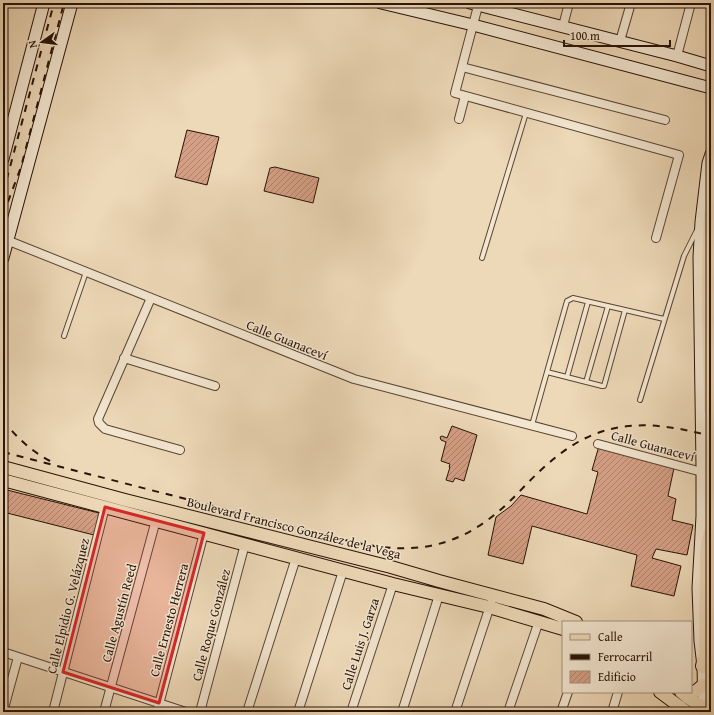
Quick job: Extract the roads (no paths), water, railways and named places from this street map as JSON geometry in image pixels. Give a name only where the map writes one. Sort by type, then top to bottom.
[{"type":"highway","points":[[708,217],[708,411]]},
{"type":"highway","points":[[703,666],[706,654],[707,555],[711,532]]},
{"type":"main road","name":"Boulevard Francisco González de la Vega","points":[[3,467],[125,500],[391,567],[562,629]]},
{"type":"main road","name":"Boulevard Francisco González de la Vega","points":[[3,480],[106,506],[393,584],[439,595],[544,609],[574,621]]},
{"type":"main road","points":[[692,691],[704,685]]},
{"type":"main road","points":[[661,693],[687,712]]},
{"type":"main road","points":[[681,693],[706,710]]},
{"type":"street","points":[[3,159],[44,3]]},
{"type":"street","points":[[3,258],[5,240],[72,3]]},
{"type":"street","points":[[381,3],[473,25],[711,88]]},
{"type":"street","points":[[562,26],[569,3]]},
{"type":"street","points":[[620,41],[631,3]]},
{"type":"street","points":[[677,56],[691,3]]},
{"type":"street","points":[[656,238],[679,154],[455,93],[473,25],[474,4],[507,8],[562,26],[711,66]]},
{"type":"street","points":[[462,68],[665,120]]},
{"type":"street","points":[[459,118],[465,96]]},
{"type":"street","points":[[708,217],[708,163],[711,154]]},
{"type":"street","name":"Calle Guanaceví","points":[[5,240],[354,379],[572,436]]},
{"type":"street","points":[[151,298],[98,419],[99,423],[105,429],[180,450]]},
{"type":"street","points":[[124,358],[214,386]]},
{"type":"street","points":[[706,710],[700,641],[698,588],[708,411]]},
{"type":"street","name":"Calle Guanaceví","points":[[598,444],[705,466]]},
{"type":"street","name":"Calle Elpidio G. Velázquez","points":[[53,712],[106,506]]},
{"type":"street","name":"Calle Agustín Reed","points":[[104,712],[156,520]]},
{"type":"street","name":"Calle Ernesto Herrera","points":[[157,712],[204,533]]},
{"type":"street","name":"Calle Roque González","points":[[200,712],[245,544]]},
{"type":"street","points":[[246,712],[296,558]]},
{"type":"street","points":[[298,712],[343,571]]},
{"type":"street","name":"Calle Luis J. Garza","points":[[351,712],[393,584]]},
{"type":"street","points":[[402,712],[439,595]]},
{"type":"street","points":[[455,712],[491,602]]},
{"type":"street","points":[[508,712],[539,621]]},
{"type":"street","points":[[3,652],[186,712]]},
{"type":"street","points":[[3,712],[18,657]]},
{"type":"street","points":[[561,712],[568,693]]},
{"type":"street","points":[[612,712],[618,693]]},
{"type":"lane","points":[[482,258],[526,113]]},
{"type":"lane","points":[[640,400],[684,256],[708,217]]},
{"type":"lane","points":[[64,336],[86,272]]},
{"type":"lane","points":[[532,426],[565,303],[573,298],[664,319]]},
{"type":"lane","points":[[567,377],[588,302]]},
{"type":"lane","points":[[586,382],[608,306]]},
{"type":"lane","points":[[547,372],[602,386],[606,383],[625,310]]},
{"type":"railway","points":[[3,193],[54,3]]},
{"type":"railway","points":[[3,215],[21,167],[64,3]]},
{"type":"railway","points":[[3,123],[7,145],[7,165]]},
{"type":"railway","points":[[3,420],[24,443],[36,453],[50,461]]},
{"type":"railway","points":[[3,452],[353,542],[378,547],[401,548],[423,547],[443,543],[463,535],[500,510],[535,475],[563,452],[595,434],[610,429],[639,425],[682,429],[711,436]]}]
